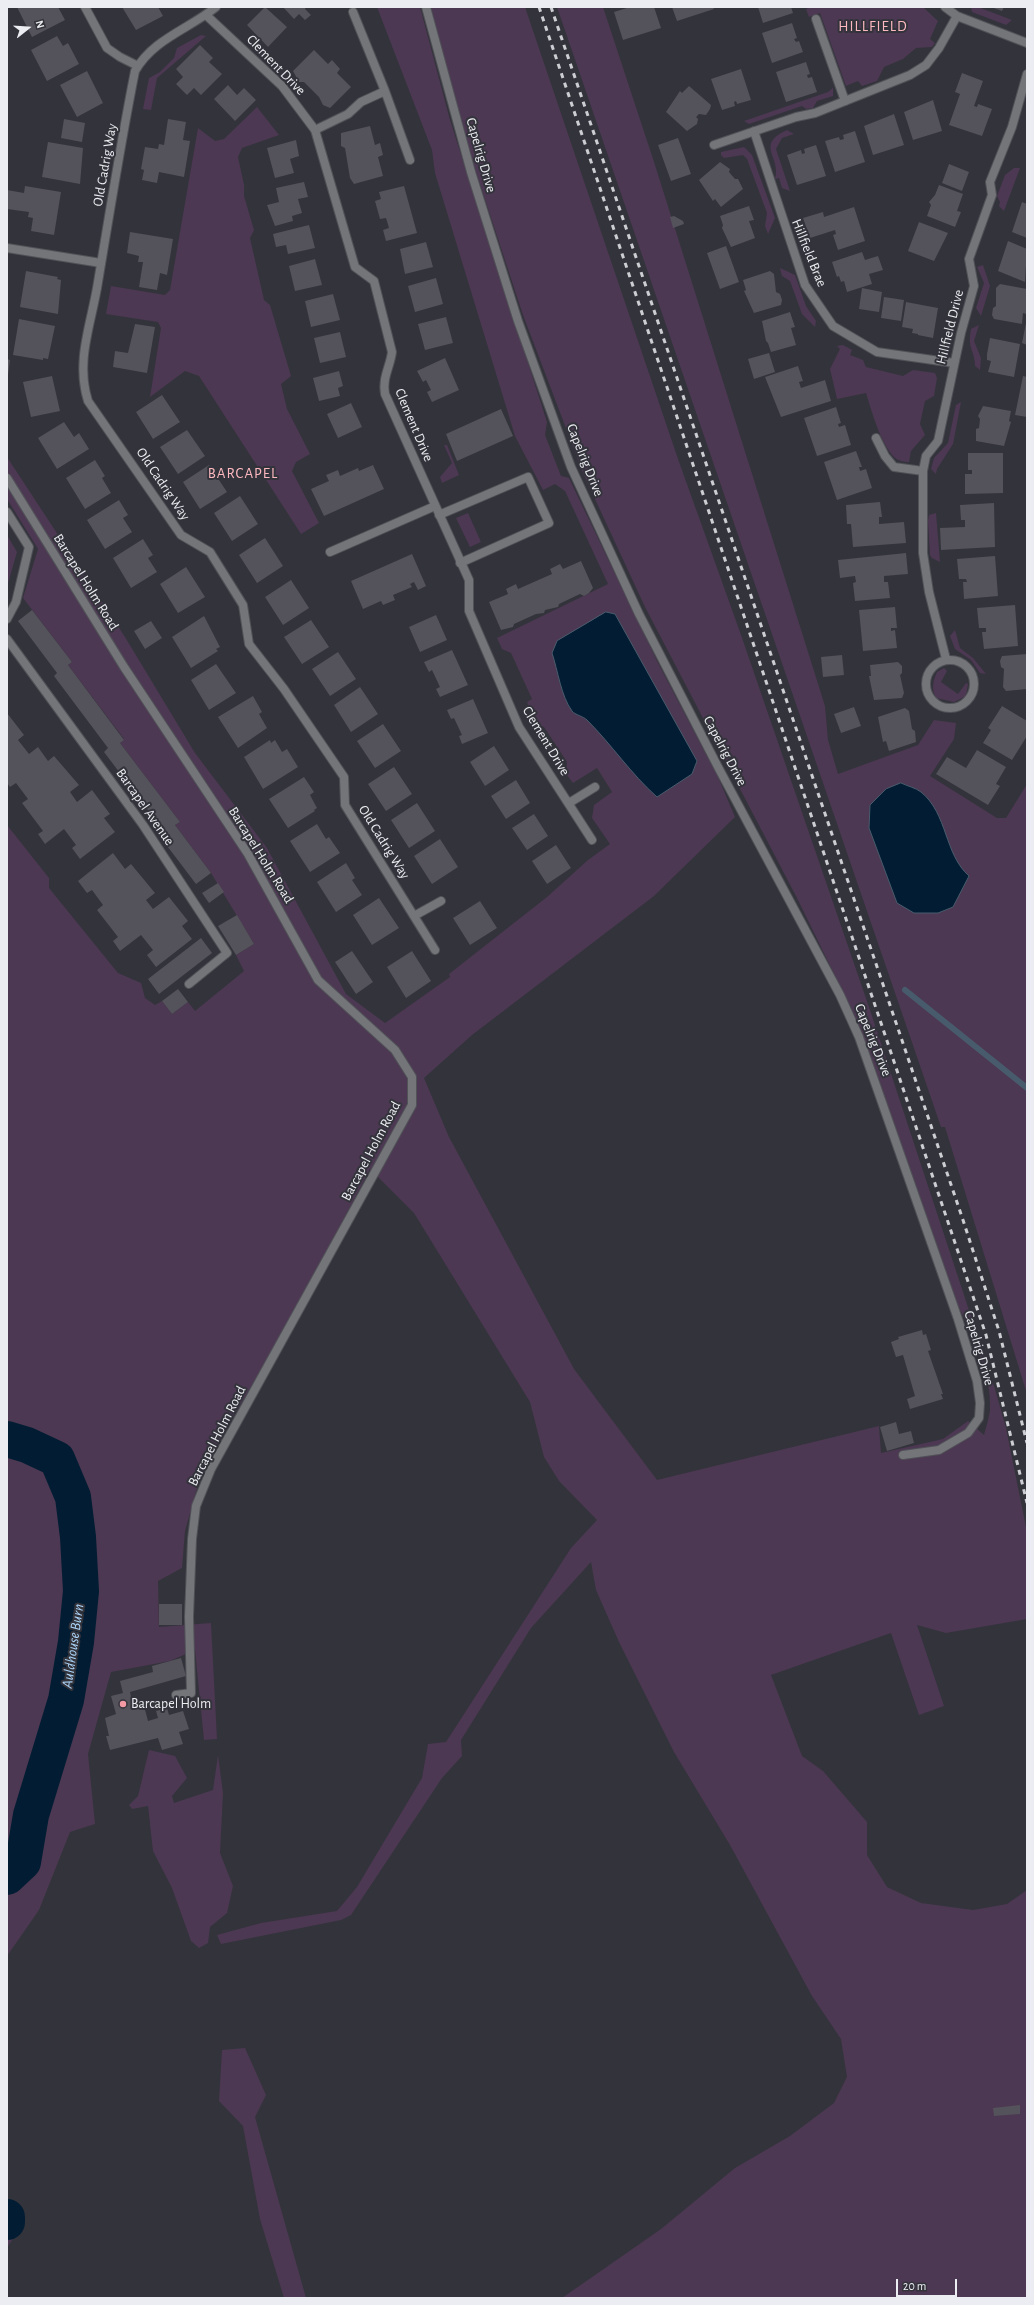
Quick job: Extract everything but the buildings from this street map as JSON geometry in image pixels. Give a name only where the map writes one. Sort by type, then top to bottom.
[{"type":"street","points":[[85,7],[107,48],[120,57],[138,66]]},
{"type":"street","name":"Old Cadrig Way","points":[[216,7],[206,15],[166,39],[148,53],[135,71],[83,359],[82,374],[88,401],[121,445],[181,535],[210,552],[243,605],[249,644],[284,689],[344,777],[345,805],[435,950]]},
{"type":"street","name":"Capelrig Drive","points":[[426,7],[472,172],[518,321],[571,467],[639,614],[718,767],[840,995],[864,1051],[958,1319],[977,1381],[980,1403],[980,1418],[968,1434],[939,1450],[903,1455]]},
{"type":"street","points":[[945,7],[957,16],[1027,43]]},
{"type":"street","points":[[353,12],[385,91],[410,160]]},
{"type":"street","name":"Clement Drive","points":[[206,15],[282,86],[314,130],[355,267],[374,281],[392,352],[383,383],[385,394],[460,563],[469,580],[469,611],[519,727],[592,840]]},
{"type":"street","points":[[714,145],[754,131],[815,113],[910,75],[926,64],[939,48],[957,16]]},
{"type":"street","points":[[816,19],[845,101]]},
{"type":"street","name":"Hillfield Drive","points":[[946,659],[929,592],[923,552],[923,472],[926,456],[938,441],[954,363],[974,286],[969,259],[992,195],[990,182],[1012,127],[1027,74]]},
{"type":"street","points":[[314,130],[348,114],[361,102],[385,91]]},
{"type":"street","name":"Hillfield Brae","points":[[754,131],[805,285],[833,326],[877,352],[954,363]]},
{"type":"street","points":[[7,248],[101,263]]},
{"type":"street","points":[[876,438],[885,456],[894,467],[923,472]]},
{"type":"street","points":[[439,515],[528,477],[546,516],[549,523],[460,563]]},
{"type":"street","name":"Barcapel Holm Road","points":[[7,478],[124,667],[248,854],[318,980],[395,1050],[412,1077],[412,1105],[211,1469],[196,1506],[192,1540],[189,1617],[192,1693],[176,1695]]},
{"type":"street","points":[[330,552],[435,506]]},
{"type":"street","points":[[7,512],[29,547],[16,602],[7,619]]},
{"type":"street","name":"Barcapel Avenue","points":[[7,639],[143,825],[228,953],[189,984]]},
{"type":"street","points":[[946,659],[961,662],[972,673],[974,689],[966,703],[951,709],[940,708],[930,700],[925,688],[926,675],[934,665],[946,659]]},
{"type":"street","points":[[569,803],[594,787]]},
{"type":"street","points":[[414,916],[441,901]]},
{"type":"shaded area","points":[[377,7],[420,7],[450,120],[547,422],[545,435],[561,476],[569,478],[658,663],[718,777],[735,817],[654,896],[472,1035],[424,1078],[449,1137],[574,1369],[657,1480],[879,1426],[881,1453],[943,1439],[968,1421],[984,1435],[990,1410],[990,1396],[984,1369],[975,1343],[958,1305],[861,1029],[797,898],[645,607],[583,473],[523,315],[454,105],[431,7],[525,7],[678,459],[740,632],[870,1010],[995,1389],[1006,1428],[1027,1532],[1027,1619],[946,1633],[917,1625],[944,1706],[919,1715],[891,1633],[771,1675],[802,1756],[823,1771],[867,1822],[867,1855],[887,1887],[921,1903],[973,1910],[1007,1904],[1027,1890],[1027,2298],[562,2298],[661,2229],[735,2168],[790,2136],[834,2103],[847,2077],[841,2039],[812,1996],[730,1845],[674,1752],[619,1642],[596,1590],[591,1562],[531,1628],[461,1740],[462,1756],[442,1778],[351,1915],[341,1920],[221,1944],[217,1935],[261,1923],[337,1911],[357,1887],[422,1778],[428,1744],[446,1742],[571,1548],[597,1520],[559,1481],[544,1457],[530,1402],[414,1213],[370,1169],[299,1304],[214,1450],[197,1488],[185,1531],[182,1568],[158,1581],[159,1627],[211,1623],[217,1739],[204,1740],[195,1650],[170,1661],[111,1672],[88,1754],[95,1824],[70,1832],[39,1910],[7,1956],[7,825],[49,878],[49,888],[118,973],[141,983],[145,998],[155,1005],[162,1001],[172,1014],[188,1002],[195,1011],[244,971],[236,955],[254,944],[211,873],[175,825],[180,822],[120,743],[124,739],[68,665],[72,662],[23,598],[38,549],[7,499],[7,457],[125,637],[195,753],[267,848],[346,994],[385,1023],[450,977],[449,974],[547,897],[588,860],[610,844],[592,818],[594,805],[612,792],[597,768],[573,783],[566,774],[567,762],[544,727],[537,725],[527,702],[532,699],[511,653],[502,649],[497,638],[608,584],[565,491],[555,484],[543,490],[515,436],[435,173],[432,150]]},
{"type":"shaded area","points":[[557,7],[603,7],[655,165],[825,706],[828,740],[838,774],[918,745],[934,720],[956,723],[954,739],[930,776],[997,818],[1006,818],[1027,784],[1027,1394],[945,1127],[941,1127]]},
{"type":"shaded area","points":[[811,7],[923,7],[938,21],[930,39],[935,43],[932,47],[916,48],[903,59],[884,67],[877,81],[862,86],[858,81],[846,86],[820,13],[809,17],[806,9]]},
{"type":"shaded area","points":[[971,7],[978,7],[1012,20],[1006,25],[972,12]]},
{"type":"shaded area","points":[[201,35],[206,36],[157,78],[151,110],[143,109],[149,78],[160,72],[174,58],[177,48]]},
{"type":"shaded area","points":[[833,88],[833,96],[817,101],[813,108],[806,109],[802,106],[749,124],[744,121],[828,92]]},
{"type":"shaded area","points":[[257,107],[279,135],[242,148],[238,157],[244,185],[244,196],[254,230],[250,238],[264,300],[270,305],[291,376],[281,384],[287,409],[310,454],[296,462],[292,471],[319,523],[301,534],[199,376],[185,371],[150,397],[161,328],[158,322],[106,314],[111,286],[165,295],[170,290],[198,128],[215,141],[224,139]]},
{"type":"shaded area","points":[[787,130],[794,134],[782,138],[776,149],[790,191],[782,188],[779,178],[775,179],[775,164],[771,152],[772,141]]},
{"type":"shaded area","points":[[744,147],[752,155],[775,218],[768,234],[765,226],[767,213],[747,159],[743,155],[724,158],[721,155],[721,152]]},
{"type":"shaded area","points":[[1014,168],[1020,168],[1004,211],[999,206],[1000,202],[997,196],[1005,175]]},
{"type":"shaded area","points":[[983,265],[990,286],[981,316],[976,308],[984,283],[977,267]]},
{"type":"shaded area","points":[[780,268],[795,275],[806,306],[816,321],[815,327],[802,314],[790,281],[782,276]]},
{"type":"shaded area","points":[[979,325],[974,341],[981,358],[980,370],[975,366],[970,341],[971,329]]},
{"type":"shaded area","points":[[843,345],[852,350],[850,355],[863,360],[866,367],[903,376],[913,370],[935,373],[937,378],[934,396],[925,401],[920,424],[925,435],[911,451],[909,462],[897,459],[889,451],[877,426],[866,393],[837,399],[830,369],[840,349],[837,346]]},
{"type":"shaded area","points":[[961,402],[953,444],[937,469],[936,474],[931,469],[934,458],[948,443],[956,405]]},
{"type":"shaded area","points":[[444,445],[447,445],[459,475],[442,483],[440,477],[452,463]]},
{"type":"shaded area","points":[[468,513],[481,542],[470,547],[456,518]]},
{"type":"shaded area","points":[[936,513],[940,562],[932,558],[930,555],[928,521],[929,515]]},
{"type":"shaded area","points":[[7,535],[17,552],[7,587]]},
{"type":"shaded area","points":[[955,630],[960,648],[973,658],[986,674],[980,673],[971,660],[955,649],[950,636]]},
{"type":"shaded area","points":[[944,668],[947,671],[941,682],[958,694],[966,683],[968,684],[966,696],[954,702],[936,698],[933,691],[934,682],[937,672]]},
{"type":"shaded area","points":[[149,1750],[175,1756],[187,1778],[172,1796],[174,1803],[213,1790],[218,1755],[223,1793],[220,1853],[233,1886],[227,1913],[210,1927],[208,1943],[199,1948],[191,1941],[172,1888],[153,1851],[148,1806],[132,1809],[129,1805],[138,1796]]},
{"type":"shaded area","points":[[245,2048],[266,2095],[255,2117],[306,2298],[284,2298],[260,2219],[243,2126],[219,2101],[222,2050]]},
{"type":"shaded area","points":[[7,2214],[17,2232],[7,2248]]},
{"type":"water","points":[[606,612],[615,614],[697,761],[692,774],[657,797],[639,779],[587,720],[572,711],[565,698],[560,683],[552,653],[557,641]]},
{"type":"water","points":[[901,783],[921,792],[930,801],[941,822],[955,857],[969,876],[953,907],[938,913],[914,913],[897,903],[869,828],[870,805],[886,789]]},
{"type":"waterway","points":[[905,990],[1027,1088]]},
{"type":"waterway","name":"Auldhouse Burn","points":[[7,1439],[27,1445],[57,1459],[73,1497],[78,1537],[81,1591],[76,1642],[66,1700],[31,1815],[23,1862],[7,1877]]},
{"type":"waterway","name":"Auldhouse Burn","points":[[7,2217],[7,2222]]},
{"type":"railway","points":[[539,7],[986,1335],[1027,1503]]},
{"type":"railway","points":[[551,7],[963,1220],[999,1331],[1027,1443]]},
{"type":"place","name":"Barcapel Holm","points":[[123,1704]]},
{"type":"district","name":"HILLFIELD","points":[[873,26]]},
{"type":"district","name":"BARCAPEL","points":[[243,473]]}]
